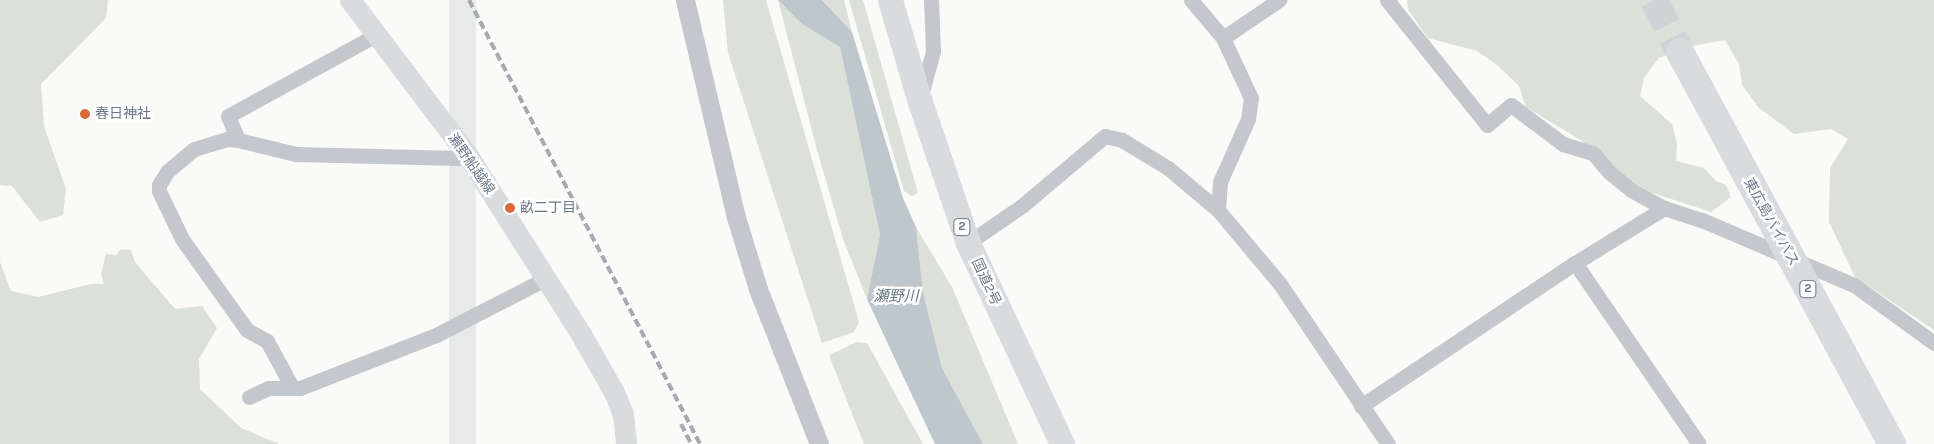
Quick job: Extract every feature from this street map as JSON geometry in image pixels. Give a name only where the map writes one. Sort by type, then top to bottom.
[{"type":"highway","name":"国道2号","points":[[890,0],[920,102],[968,243],[1062,444]]},
{"type":"highway","name":"東広島バイパス","points":[[1680,52],[1722,134],[1892,444]]},
{"type":"main road","name":"瀬野船越線","points":[[350,0],[374,36],[467,154],[545,279],[614,392],[622,414],[626,444]]},
{"type":"street","points":[[685,0],[744,244],[758,289],[819,444]]},
{"type":"street","points":[[920,102],[933,51],[931,0]]},
{"type":"street","points":[[1191,0],[1223,38],[1251,98],[1248,118],[1220,182],[1218,210]]},
{"type":"street","points":[[1223,38],[1279,0]]},
{"type":"street","points":[[1387,0],[1487,125],[1511,105],[1563,144],[1593,153],[1609,172],[1631,190],[1664,208],[1702,220],[1854,285],[1934,343]]},
{"type":"street","points":[[238,140],[228,116],[374,36]]},
{"type":"street","points":[[968,243],[1023,205],[1105,136],[1122,140],[1168,168],[1218,210],[1280,284],[1388,444]]},
{"type":"street","points":[[292,387],[267,341],[247,330],[182,239],[159,191],[159,186],[166,172],[194,149],[227,139],[296,154],[448,158],[467,154]]},
{"type":"street","points":[[1361,406],[1575,263],[1664,208]]},
{"type":"street","points":[[1575,263],[1699,444]]},
{"type":"street","points":[[249,397],[268,388],[300,388],[436,335],[545,279]]},
{"type":"shaded area","points":[[0,0],[108,0],[106,18],[41,84],[44,126],[66,189],[63,215],[40,222],[12,186],[0,185]]},
{"type":"shaded area","points":[[449,0],[476,0],[476,444],[449,444]]},
{"type":"shaded area","points":[[723,0],[766,0],[859,322],[854,332],[822,343],[728,53]]},
{"type":"shaded area","points":[[778,0],[802,24],[840,47],[880,235],[867,299],[843,239],[817,150]]},
{"type":"shaded area","points":[[822,0],[844,0],[852,32]]},
{"type":"shaded area","points":[[849,0],[863,0],[918,193],[912,196],[904,191]]},
{"type":"shaded area","points":[[1407,0],[1934,0],[1934,330],[1855,277],[1829,222],[1830,168],[1848,139],[1831,129],[1794,134],[1759,108],[1742,85],[1739,64],[1725,40],[1687,47],[1659,58],[1644,78],[1640,96],[1672,124],[1677,144],[1676,161],[1704,168],[1716,181],[1726,185],[1731,197],[1711,212],[1650,192],[1621,175],[1582,141],[1526,107],[1519,86],[1497,65],[1477,51],[1428,38],[1408,10]]},
{"type":"shaded area","points":[[916,227],[952,287],[1018,444],[983,444],[942,368],[923,293]]},
{"type":"shaded area","points":[[121,249],[131,250],[135,262],[175,309],[202,306],[217,328],[199,359],[200,389],[241,428],[279,444],[0,444],[0,262],[11,291],[38,297],[91,284],[104,284],[101,274],[106,254],[116,255]]},
{"type":"shaded area","points":[[857,342],[867,343],[923,444],[864,444],[829,355]]},
{"type":"water","name":"瀬野川","points":[[778,0],[822,0],[852,32],[903,198],[916,227],[923,293],[942,368],[983,444],[935,444],[867,299],[880,235],[840,47],[802,24]]},
{"type":"tunnel","points":[[1654,0],[1680,52]]},
{"type":"railway","points":[[469,0],[700,444]]},
{"type":"railway","points":[[681,424],[691,444]]},
{"type":"place","name":"春日神社","points":[[85,114]]},
{"type":"place","name":"畝二丁目","points":[[510,208]]}]
